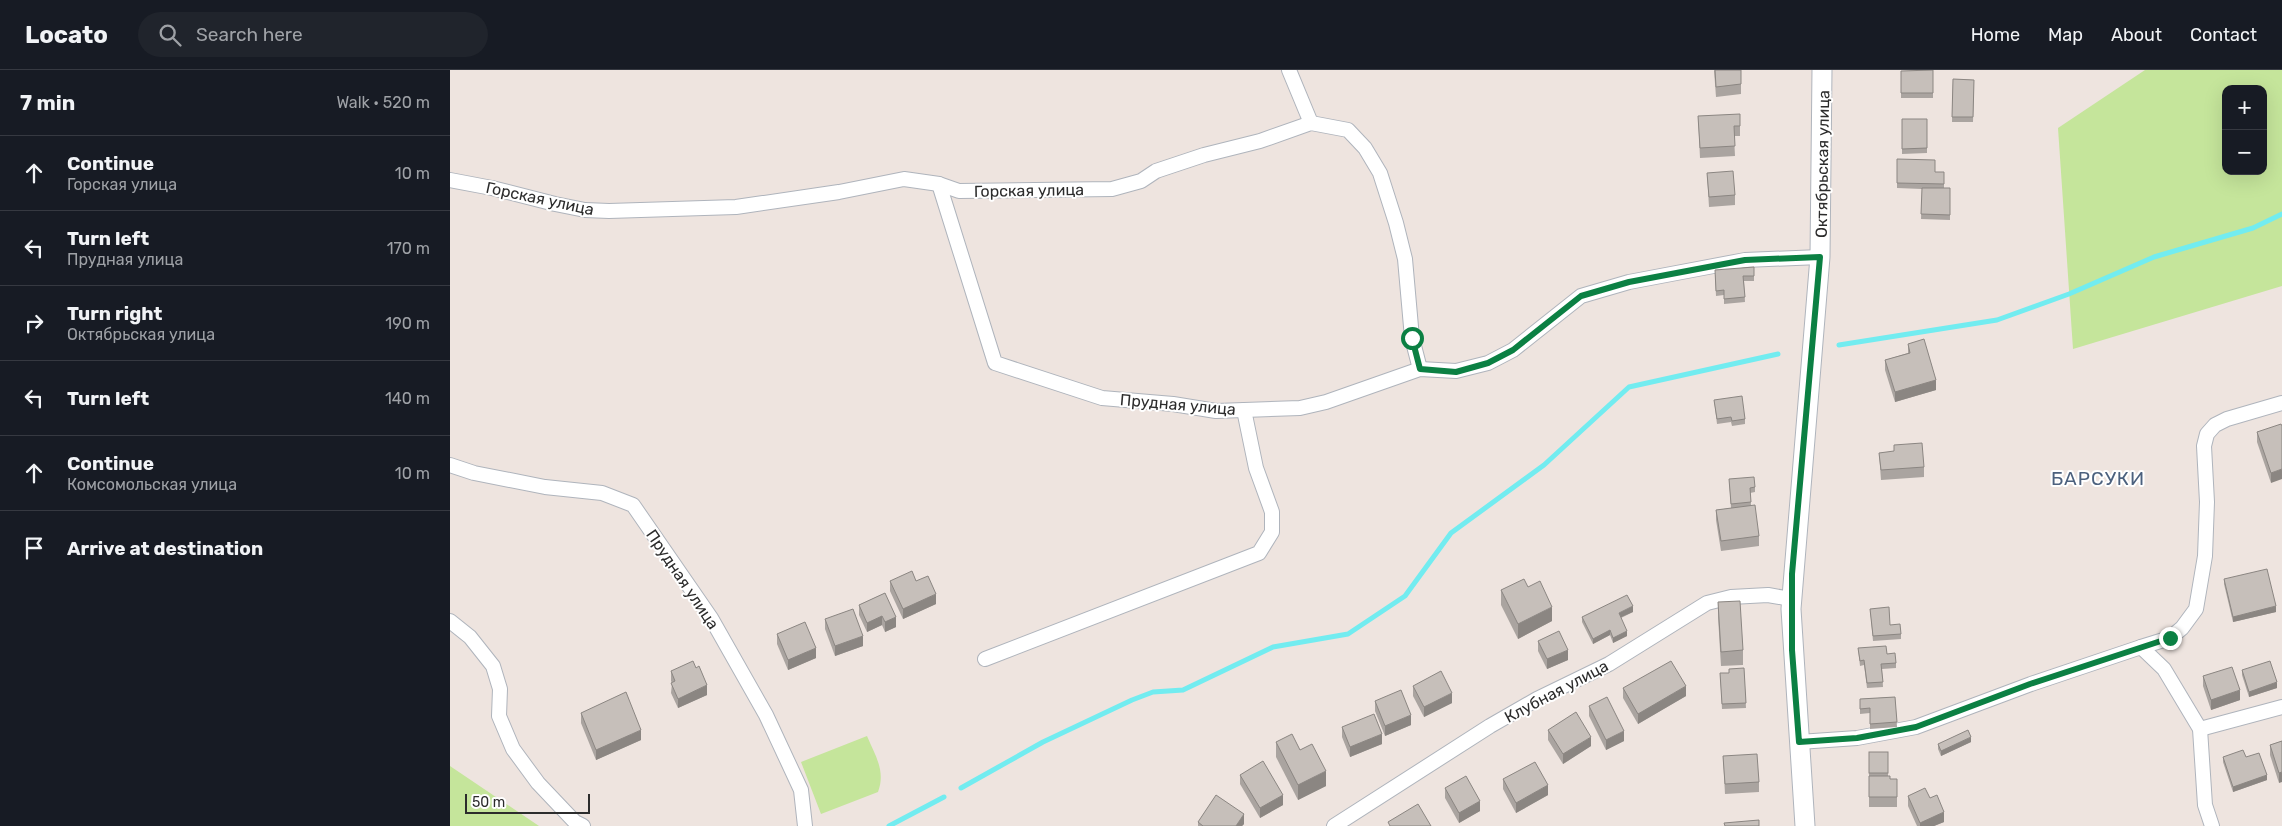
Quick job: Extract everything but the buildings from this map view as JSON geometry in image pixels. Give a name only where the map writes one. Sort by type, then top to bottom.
[{"type":"main road","name":"Октябрьская улица","points":[[1805,826],[1792,650],[1791,599],[1820,257],[1822,70]]},
{"type":"street","points":[[1289,70],[1311,123],[1348,130],[1365,148],[1380,173],[1405,258],[1412,338],[1420,369]]},
{"type":"street","name":"Горская улица","points":[[450,180],[570,207],[609,211],[736,206],[839,192],[904,180],[939,184],[959,191],[1112,189],[1141,181],[1156,171],[1198,157],[1260,141],[1311,123]]},
{"type":"street","name":"Прудная улица","points":[[939,184],[995,363],[1102,398],[1173,404],[1216,411],[1300,408],[1326,402],[1420,369],[1456,372],[1488,363],[1513,350],[1581,296],[1629,282],[1745,260],[1820,257]]},
{"type":"street","points":[[1799,742],[1857,738],[1916,727],[2030,684],[2170,638],[2182,628],[2196,609],[2205,556],[2207,502],[2204,446],[2207,434],[2215,425],[2227,419],[2282,402]]},
{"type":"street","points":[[985,659],[1259,552],[1272,532],[1272,512],[1256,468],[1244,410]]},
{"type":"street","name":"Прудная улица","points":[[450,465],[474,473],[545,487],[602,493],[633,505],[711,618],[766,715],[801,790],[805,826]]},
{"type":"street","name":"Клубная улица","points":[[1334,826],[1490,726],[1537,699],[1609,664],[1707,603],[1731,597],[1768,595],[1791,599]]},
{"type":"street","points":[[450,622],[470,637],[493,666],[500,690],[499,716],[513,749],[538,783],[575,822],[583,826]]},
{"type":"street","points":[[2141,647],[2164,669],[2200,729],[2205,805],[2212,826]]},
{"type":"street","points":[[2200,729],[2282,707]]},
{"type":"green space","points":[[2145,70],[2282,70],[2282,286],[2073,349],[2058,128]]},
{"type":"green space","points":[[867,736],[880,770],[881,777],[878,792],[821,814],[801,762]]},
{"type":"green space","points":[[450,766],[539,826],[450,826]]},
{"type":"waterway","points":[[1839,345],[1997,320],[2069,294],[2154,257],[2253,228],[2282,214]]},
{"type":"waterway","points":[[961,788],[1043,742],[1132,700],[1153,692],[1183,690],[1273,647],[1348,634],[1405,596],[1451,533],[1544,465],[1629,387],[1778,354]]},
{"type":"waterway","points":[[889,826],[944,797]]},
{"type":"district","name":"БАРСУКИ","points":[[2098,478]]},
{"type":"route","points":[[1412,338],[1420,369],[1456,372],[1488,363],[1513,350],[1581,296],[1629,282],[1745,260],[1820,257],[1803,468],[1792,574],[1792,650],[1799,742],[1857,738],[1916,727],[2030,684],[2170,638]]}]
